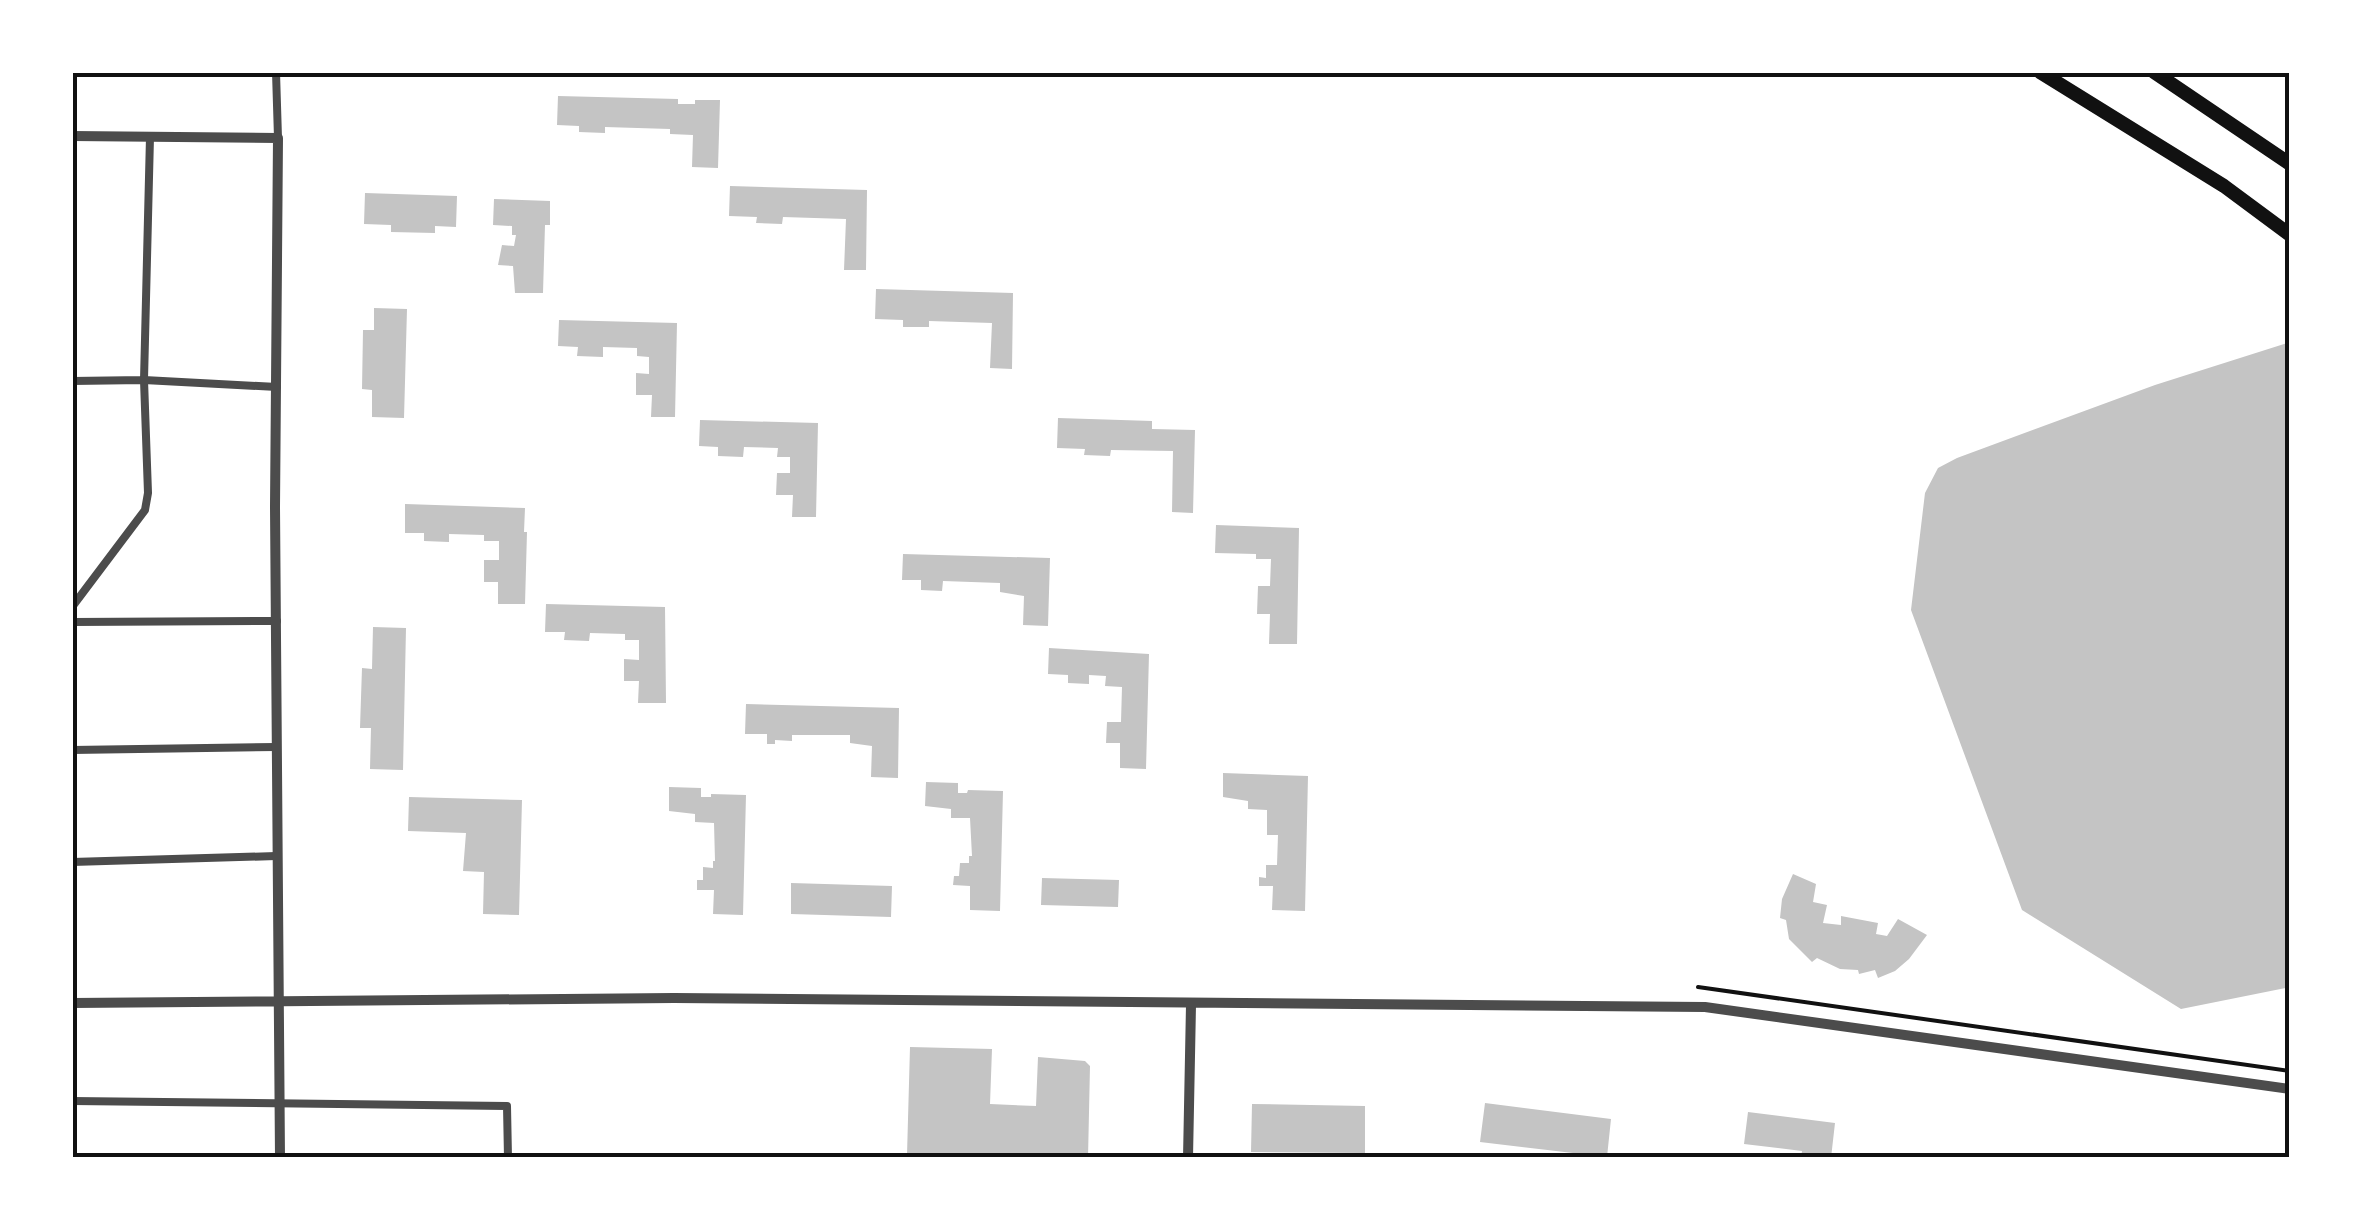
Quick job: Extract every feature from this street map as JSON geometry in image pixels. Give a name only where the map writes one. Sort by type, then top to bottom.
[{"type":"highway","points":[[2040,72],[2224,186],[2290,235]]},
{"type":"highway","points":[[2154,72],[2290,164]]},
{"type":"street","points":[[276,72],[280,1158]]},
{"type":"street","points":[[72,136],[278,138]]},
{"type":"street","points":[[72,607],[145,510],[148,492],[144,380],[150,137]]},
{"type":"street","points":[[72,381],[144,380],[277,387]]},
{"type":"street","points":[[72,622],[276,622]]},
{"type":"street","points":[[72,750],[276,747]]},
{"type":"street","points":[[72,862],[276,856]]},
{"type":"street","points":[[72,1002],[693,998],[1705,1007],[2290,1089]]},
{"type":"street","points":[[1188,1158],[1191,1005]]},
{"type":"street","points":[[72,1101],[507,1106],[508,1158]]},
{"type":"path","points":[[1698,987],[2290,1070]]},
{"type":"building","points":[[558,96],[678,99],[678,104],[720,100],[718,168],[692,167],[693,135],[670,134],[670,129],[605,127],[605,133],[579,132],[579,126],[557,125]]},
{"type":"building","points":[[730,186],[867,190],[866,270],[844,270],[846,219],[783,217],[782,224],[756,223],[757,217],[729,216]]},
{"type":"building","points":[[365,193],[457,196],[456,227],[435,226],[435,233],[391,232],[391,225],[364,224]]},
{"type":"building","points":[[494,199],[550,201],[550,225],[545,225],[543,293],[515,293],[513,266],[498,265],[502,245],[514,246],[516,235],[512,235],[512,226],[493,225]]},
{"type":"building","points":[[876,289],[1013,293],[1012,369],[990,368],[992,323],[929,321],[929,327],[903,327],[903,320],[875,319]]},
{"type":"building","points":[[374,308],[407,309],[404,418],[372,417],[372,390],[362,389],[363,330],[374,330]]},
{"type":"building","points":[[559,320],[677,323],[675,417],[651,417],[652,395],[636,395],[636,373],[649,374],[649,357],[637,356],[637,348],[603,347],[603,357],[577,356],[578,347],[558,346]]},
{"type":"building","points":[[2290,342],[2290,987],[2181,1009],[2022,910],[1911,610],[1925,493],[1938,468],[1957,458],[2155,385]]},
{"type":"building","points":[[1058,418],[1152,421],[1152,429],[1195,430],[1193,513],[1172,512],[1173,451],[1111,450],[1110,456],[1084,455],[1085,449],[1057,448]]},
{"type":"building","points":[[700,420],[818,423],[816,517],[792,517],[793,495],[776,495],[777,473],[790,473],[790,457],[777,457],[778,448],[744,447],[743,457],[718,456],[718,447],[699,446]]},
{"type":"building","points":[[405,504],[525,508],[525,604],[498,604],[498,582],[484,582],[484,560],[499,560],[499,541],[484,541],[484,535],[449,534],[449,542],[424,541],[424,533],[405,533]]},
{"type":"building","points":[[1216,525],[1299,528],[1297,644],[1269,644],[1270,614],[1257,614],[1258,586],[1270,586],[1271,559],[1256,559],[1256,554],[1215,553]]},
{"type":"building","points":[[903,554],[1050,558],[1048,626],[1023,625],[1024,596],[1000,592],[1000,583],[943,581],[942,591],[921,590],[921,580],[902,580]]},
{"type":"building","points":[[546,604],[665,607],[666,703],[638,703],[639,681],[624,681],[624,659],[639,660],[639,640],[625,640],[625,634],[590,633],[589,641],[564,640],[565,632],[545,632]]},
{"type":"building","points":[[373,627],[406,628],[403,770],[370,769],[371,728],[360,728],[362,668],[372,669]]},
{"type":"building","points":[[1049,648],[1149,654],[1146,769],[1120,768],[1120,743],[1106,743],[1107,722],[1121,722],[1122,687],[1105,686],[1106,676],[1089,675],[1089,684],[1068,683],[1068,675],[1048,674]]},
{"type":"building","points":[[746,704],[899,708],[898,778],[871,777],[872,746],[850,743],[850,735],[792,735],[792,741],[775,740],[775,744],[767,744],[767,734],[745,734]]},
{"type":"building","points":[[1223,773],[1308,776],[1305,911],[1272,910],[1273,886],[1259,886],[1259,877],[1266,878],[1266,865],[1277,865],[1278,835],[1267,835],[1267,810],[1248,809],[1248,801],[1223,797]]},
{"type":"building","points":[[926,782],[958,783],[958,793],[1003,791],[1000,911],[970,910],[970,886],[953,885],[960,863],[969,863],[972,856],[970,818],[951,818],[951,809],[925,806]]},
{"type":"building","points":[[669,787],[701,788],[701,797],[746,795],[743,915],[713,914],[714,890],[697,890],[697,880],[703,880],[703,867],[713,868],[715,861],[714,823],[695,822],[695,814],[669,811]]},
{"type":"building","points":[[409,797],[522,800],[519,915],[483,914],[484,872],[463,871],[466,833],[408,831]]},
{"type":"building","points":[[1793,874],[1816,884],[1813,902],[1827,905],[1823,923],[1841,925],[1841,916],[1878,923],[1876,934],[1887,936],[1898,919],[1927,935],[1909,959],[1878,978],[1875,970],[1859,974],[1858,970],[1840,969],[1817,958],[1812,962],[1789,939],[1786,920],[1780,918],[1782,899]]},
{"type":"building","points":[[1042,878],[1119,880],[1118,907],[1041,905]]},
{"type":"building","points":[[791,883],[892,886],[891,917],[791,914]]},
{"type":"building","points":[[910,1047],[992,1049],[990,1104],[1036,1106],[1038,1057],[1085,1061],[1090,1066],[1088,1158],[907,1155]]},
{"type":"building","points":[[1485,1103],[1611,1119],[1607,1157],[1480,1142]]},
{"type":"building","points":[[1252,1104],[1365,1106],[1365,1153],[1251,1152]]},
{"type":"building","points":[[1748,1112],[1835,1123],[1831,1158],[1801,1158],[1802,1151],[1744,1144]]}]
